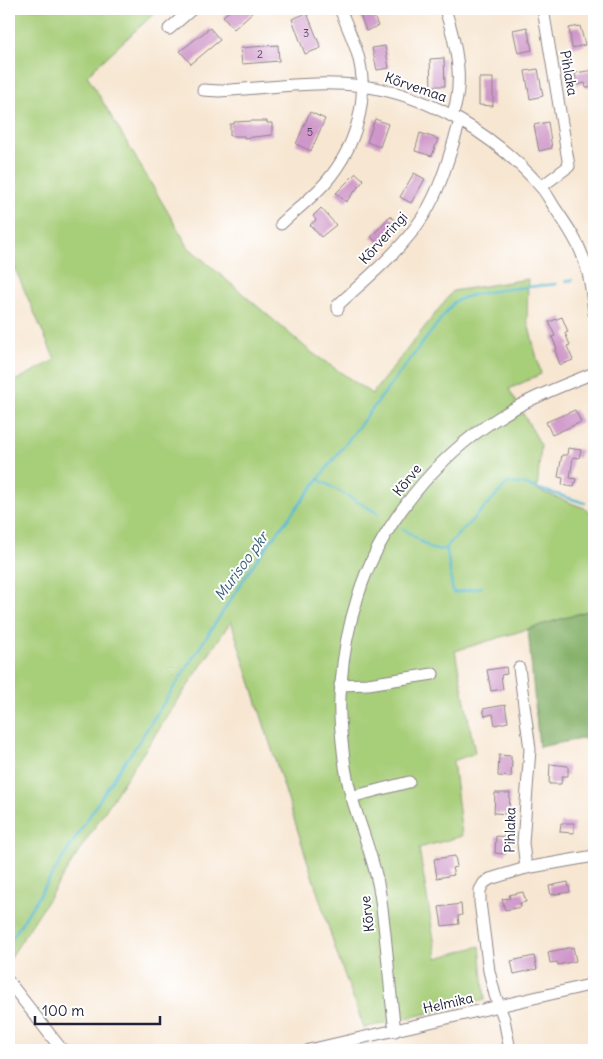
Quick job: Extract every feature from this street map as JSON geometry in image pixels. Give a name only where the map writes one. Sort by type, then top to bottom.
[{"type":"street","points":[[169,29],[192,9]]},
{"type":"street","points":[[281,224],[326,183],[345,156],[358,123],[362,86],[358,54],[340,9]]},
{"type":"street","name":"Kõrveringi","points":[[338,309],[338,304],[394,252],[424,214],[448,161],[456,119],[459,89],[458,57],[445,9]]},
{"type":"street","name":"Pihlaka","points":[[541,187],[569,166],[543,9]]},
{"type":"street","name":"Kõrvemaa","points":[[203,90],[219,92],[330,84],[362,86],[424,103],[456,119],[502,150],[541,187],[569,228],[584,258],[590,282],[594,313]]},
{"type":"street","name":"Kõrve","points":[[395,1031],[380,894],[374,865],[352,797],[344,761],[340,718],[340,685],[347,639],[358,595],[381,544],[397,517],[418,489],[440,465],[498,417],[553,389],[594,373]]},
{"type":"street","name":"Pihlaka","points":[[510,1050],[490,971],[480,890],[484,883],[490,879],[526,868],[523,843],[530,749],[519,668]]},
{"type":"street","points":[[340,685],[368,684],[433,674]]},
{"type":"street","points":[[352,797],[409,782]]},
{"type":"street","points":[[526,868],[594,856]]},
{"type":"street","points":[[9,982],[62,1050]]},
{"type":"street","name":"Helmika","points":[[309,1050],[594,984]]},
{"type":"green space","points":[[9,9],[159,9],[87,75],[189,248],[311,352],[372,394],[453,291],[528,279],[527,319],[541,374],[509,389],[541,445],[537,490],[587,509],[594,518],[594,609],[455,651],[475,753],[453,761],[462,836],[419,848],[437,958],[480,946],[485,1000],[364,1028],[338,957],[231,621],[123,783],[9,960],[9,384],[55,360],[9,255]]},
{"type":"green space","points":[[594,609],[594,747],[586,738],[539,747],[528,629]]},
{"type":"building","points":[[232,9],[256,9],[234,29],[223,16]]},
{"type":"building","points":[[358,9],[371,9],[378,26],[366,31]]},
{"type":"building","points":[[307,13],[321,48],[305,54],[292,19]]},
{"type":"building","points":[[580,26],[585,45],[572,48],[569,28]]},
{"type":"building","points":[[527,27],[532,50],[518,53],[513,30]]},
{"type":"building","points":[[210,28],[220,40],[191,64],[180,51]]},
{"type":"building","points":[[278,45],[279,61],[242,64],[240,48]]},
{"type":"building","points":[[385,46],[389,68],[377,70],[372,48]]},
{"type":"building","points":[[444,58],[445,86],[431,86],[430,59]]},
{"type":"building","points":[[538,69],[543,96],[530,99],[525,71]]},
{"type":"building","points":[[594,70],[594,87],[586,88],[585,83],[577,85],[575,73]]},
{"type":"building","points":[[479,78],[493,78],[493,106],[479,105]]},
{"type":"building","points":[[310,112],[325,119],[311,151],[296,144]]},
{"type":"building","points":[[375,119],[388,124],[380,147],[367,142]]},
{"type":"building","points":[[253,121],[272,123],[272,135],[244,138],[244,136],[230,136],[230,124]]},
{"type":"building","points":[[548,122],[552,148],[539,151],[534,125]]},
{"type":"building","points":[[420,133],[438,139],[432,156],[415,151]]},
{"type":"building","points":[[356,173],[364,180],[346,202],[336,193]]},
{"type":"building","points":[[414,173],[425,179],[411,203],[400,197]]},
{"type":"building","points":[[321,208],[336,225],[321,237],[310,225],[316,220],[313,216]]},
{"type":"building","points":[[390,216],[399,224],[380,245],[371,237]]},
{"type":"building","points":[[562,317],[568,332],[565,333],[570,345],[567,346],[573,360],[560,365],[555,350],[557,349],[552,337],[555,336],[549,322]]},
{"type":"building","points":[[575,410],[581,422],[552,435],[546,422]]},
{"type":"building","points":[[568,448],[581,450],[579,458],[573,457],[570,478],[576,479],[574,487],[562,485],[563,478],[558,477],[562,455],[567,455]]},
{"type":"building","points":[[506,667],[507,674],[501,675],[503,689],[491,691],[487,670]]},
{"type":"building","points":[[505,705],[508,722],[495,725],[493,714],[485,716],[483,709]]},
{"type":"building","points":[[499,755],[511,756],[511,777],[498,776]]},
{"type":"building","points":[[550,764],[568,766],[568,776],[562,776],[561,784],[549,784]]},
{"type":"building","points":[[495,793],[510,793],[509,814],[494,813]]},
{"type":"building","points":[[561,823],[574,823],[574,833],[560,832]]},
{"type":"building","points":[[496,836],[507,837],[506,854],[495,853]]},
{"type":"building","points":[[455,856],[457,867],[452,868],[454,875],[437,878],[434,859]]},
{"type":"building","points":[[568,882],[570,892],[551,895],[549,886]]},
{"type":"building","points":[[523,892],[526,902],[520,903],[521,907],[505,910],[502,899],[510,898],[509,895]]},
{"type":"building","points":[[461,904],[462,915],[458,916],[459,924],[442,926],[439,907]]},
{"type":"building","points":[[573,947],[576,961],[558,965],[557,962],[550,963],[548,952]]},
{"type":"building","points":[[534,956],[537,969],[514,974],[511,961]]},
{"type":"waterway","name":"Murisoo pkr","points":[[566,281],[572,280]]},
{"type":"waterway","name":"Murisoo pkr","points":[[9,943],[118,771],[255,562],[454,302],[489,292],[556,284]]},
{"type":"waterway","points":[[318,479],[379,514]]},
{"type":"waterway","points":[[402,528],[432,549],[444,549],[508,483],[523,484],[585,503]]},
{"type":"waterway","points":[[446,548],[453,593],[482,587]]}]
